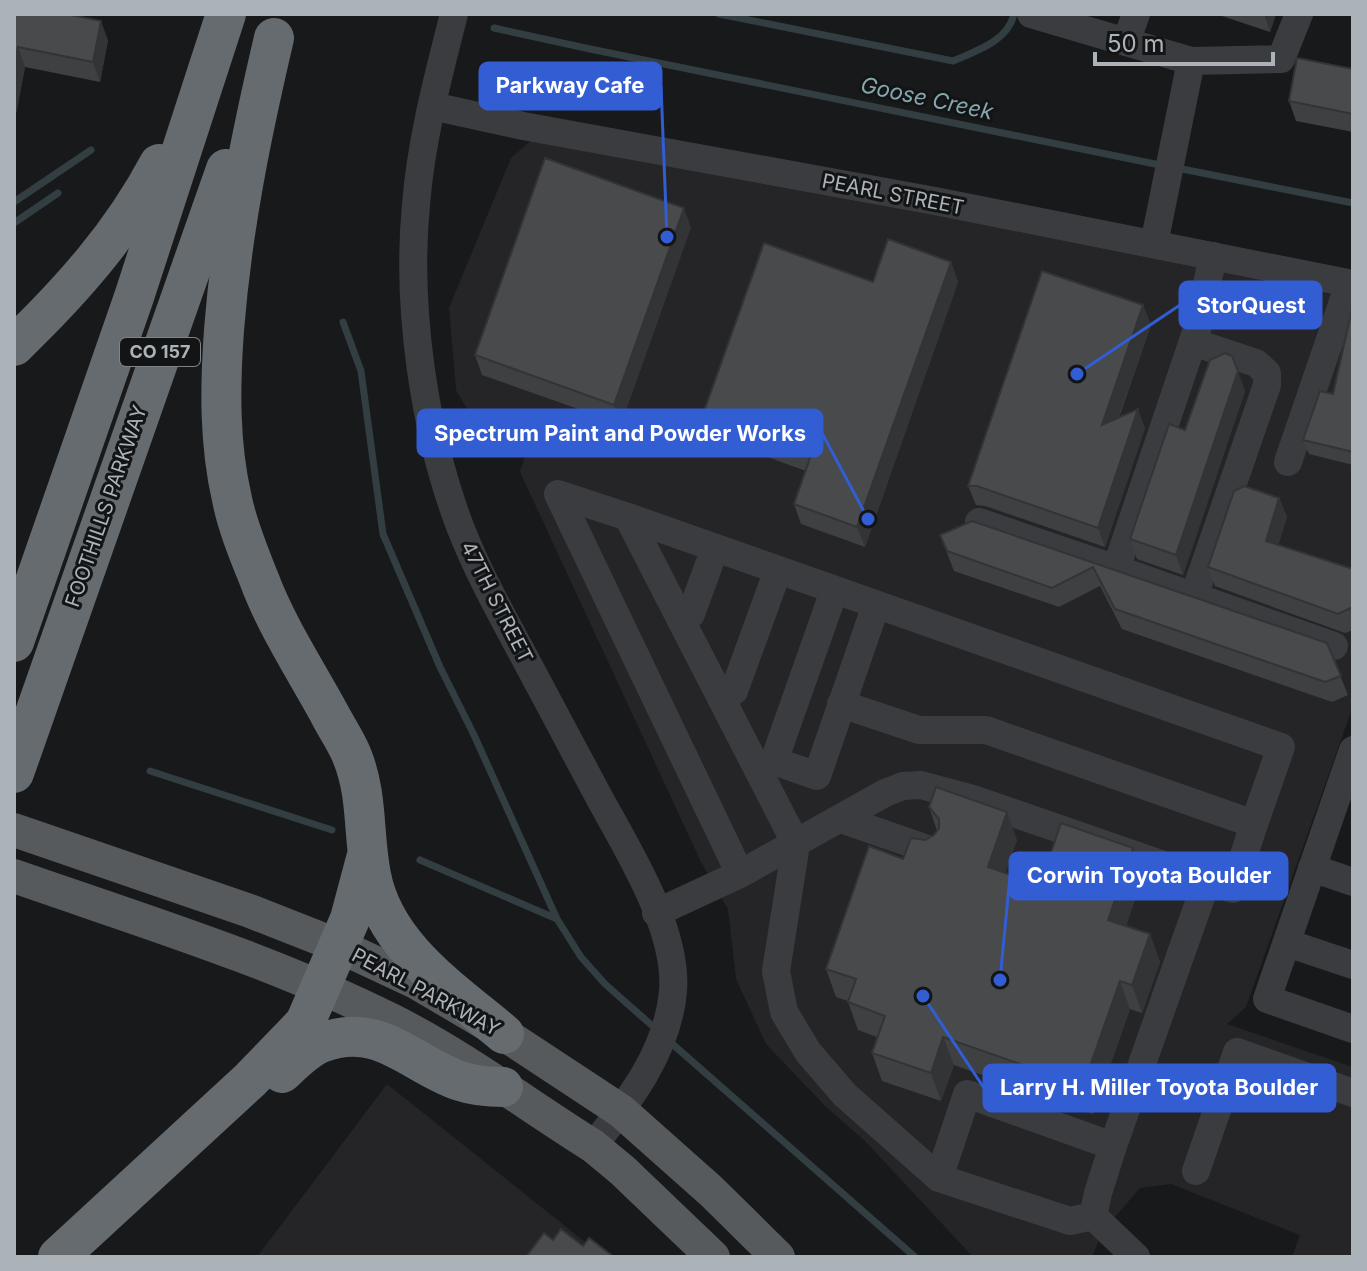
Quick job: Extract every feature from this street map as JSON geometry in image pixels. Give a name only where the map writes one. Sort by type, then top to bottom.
[{"type":"highway","points":[[14,346],[70,291],[142,197],[181,122],[226,14]]},
{"type":"highway","name":"CO 157","points":[[14,642],[134,297],[226,14]]},
{"type":"highway","points":[[278,26],[244,167],[233,237],[221,385],[225,460],[232,501],[259,579],[294,654],[351,752],[364,799],[367,851],[378,900],[394,932],[406,947],[504,1034]]},
{"type":"highway","name":"FOOTHILLS PARKWAY","points":[[16,767],[278,26]]},
{"type":"highway","points":[[58,1257],[305,1023],[356,904],[367,851]]},
{"type":"highway","points":[[119,1201],[168,1178],[291,1065],[321,1043],[362,1037],[409,1053],[457,1081],[481,1087],[503,1087]]},
{"type":"main road","name":"PEARL PARKWAY","points":[[14,830],[250,911],[339,946],[416,982],[504,1034],[621,1111],[711,1191],[778,1257]]},
{"type":"main road","name":"PEARL PARKWAY","points":[[14,876],[321,987],[394,1021],[593,1146],[713,1257]]},
{"type":"street","name":"47TH STREET","points":[[454,14],[422,155],[414,243],[417,340],[442,468],[460,528],[487,588],[621,838],[656,913],[668,944],[673,971],[673,993],[654,1057],[621,1111],[593,1146]]},
{"type":"street","points":[[1031,14],[1191,61],[1281,59],[1299,14]]},
{"type":"street","points":[[1126,42],[1136,14]]},
{"type":"street","points":[[1154,244],[1191,61]]},
{"type":"street","name":"PEARL STREET","points":[[432,106],[1351,284]]},
{"type":"street","points":[[1116,569],[1193,342],[1213,256]]},
{"type":"street","points":[[1288,462],[1351,284]]},
{"type":"street","points":[[1193,342],[1256,363],[1267,373],[1267,385],[1194,596]]},
{"type":"street","points":[[656,913],[740,874],[885,793],[903,786],[921,785],[973,799],[1233,889],[1281,747],[558,494],[740,874]]},
{"type":"street","points":[[628,517],[721,698],[766,766],[796,844],[776,971],[784,1012],[808,1052],[845,1095],[939,1178],[1070,1221],[1093,1216]]},
{"type":"street","points":[[979,522],[1334,646]]},
{"type":"street","points":[[680,618],[691,614],[715,548]]},
{"type":"street","points":[[721,698],[734,691],[778,570]]},
{"type":"street","points":[[766,766],[834,591]]},
{"type":"street","points":[[766,766],[817,776],[876,605]]},
{"type":"street","points":[[841,704],[919,730],[986,730],[1254,824]]},
{"type":"street","points":[[1353,750],[1345,799],[1312,868],[1267,999],[1353,1029]]},
{"type":"street","points":[[841,819],[933,851]]},
{"type":"street","points":[[1312,868],[1353,882]]},
{"type":"street","points":[[1093,1216],[1113,1146],[1207,880]]},
{"type":"street","points":[[1287,943],[1353,965]]},
{"type":"street","points":[[1196,1171],[1237,1052],[1353,1093]]},
{"type":"street","points":[[939,1178],[967,1094],[1113,1146]]},
{"type":"street","points":[[1093,1216],[1136,1257]]},
{"type":"shaded area","points":[[533,139],[1079,242],[1353,299],[1353,706],[1246,1007],[1227,1024],[1353,1067],[1353,1257],[1292,1257],[1300,1235],[1171,1184],[1140,1188],[1103,1231],[1092,1257],[973,1257],[866,1142],[825,1106],[766,1044],[736,979],[728,909],[701,862],[520,472],[527,450],[478,428],[456,390],[449,308],[511,158]]},
{"type":"shaded area","points":[[387,1084],[604,1257],[257,1257]]},
{"type":"building","points":[[14,14],[66,14],[101,21],[93,62],[18,47],[14,68]]},
{"type":"building","points":[[1297,58],[1353,69],[1353,114],[1289,101]]},
{"type":"building","points":[[545,158],[684,208],[614,405],[475,355]]},
{"type":"building","points":[[888,239],[951,262],[857,527],[794,504],[811,455],[702,417],[764,243],[873,282]]},
{"type":"building","points":[[1042,271],[1143,305],[1102,425],[1138,409],[1098,528],[977,486],[968,486]]},
{"type":"building","points":[[1352,309],[1353,452],[1303,440],[1320,391],[1333,394]]},
{"type":"building","points":[[1225,353],[1232,356],[1238,371],[1176,555],[1130,539],[1169,424],[1185,430],[1210,360]]},
{"type":"building","points":[[1244,486],[1279,498],[1266,541],[1353,569],[1353,607],[1338,614],[1208,567],[1234,491]]},
{"type":"building","points":[[972,521],[1327,643],[1341,676],[1325,682],[1115,609],[1093,567],[1052,588],[947,551],[940,535]]},
{"type":"building","points":[[936,787],[1007,812],[988,867],[1040,885],[1061,823],[1133,848],[1108,920],[1150,934],[1132,985],[1120,981],[1083,1086],[943,1037],[931,1073],[872,1053],[885,1016],[848,1002],[856,979],[826,969],[869,846],[903,859],[911,838],[925,840],[934,835],[939,828],[939,819],[929,807]]},
{"type":"building","points":[[561,1229],[583,1246],[589,1238],[614,1257],[526,1257],[544,1233],[553,1240]]},
{"type":"waterway","points":[[719,14],[953,61],[998,38],[1011,23],[1014,14]]},
{"type":"waterway","name":"Goose Creek","points":[[494,28],[1165,166]]},
{"type":"waterway","points":[[14,202],[91,150]]},
{"type":"waterway","name":"Goose Creek","points":[[1177,168],[1353,203]]},
{"type":"waterway","points":[[14,223],[58,193]]},
{"type":"waterway","points":[[343,322],[361,371],[383,534],[440,667],[557,919],[581,957],[605,984],[657,1030]]},
{"type":"waterway","points":[[150,771],[332,830]]},
{"type":"waterway","points":[[420,860],[557,919]]},
{"type":"waterway","points":[[669,1041],[915,1257]]},
{"type":"place","name":"Parkway Cafe","points":[[667,237]]},
{"type":"place","name":"StorQuest","points":[[1077,374]]},
{"type":"place","name":"Spectrum Paint and Powder Works","points":[[868,519]]},
{"type":"place","name":"Corwin Toyota Boulder","points":[[1000,980]]},
{"type":"place","name":"Larry H. Miller Toyota Boulder","points":[[923,996]]}]
